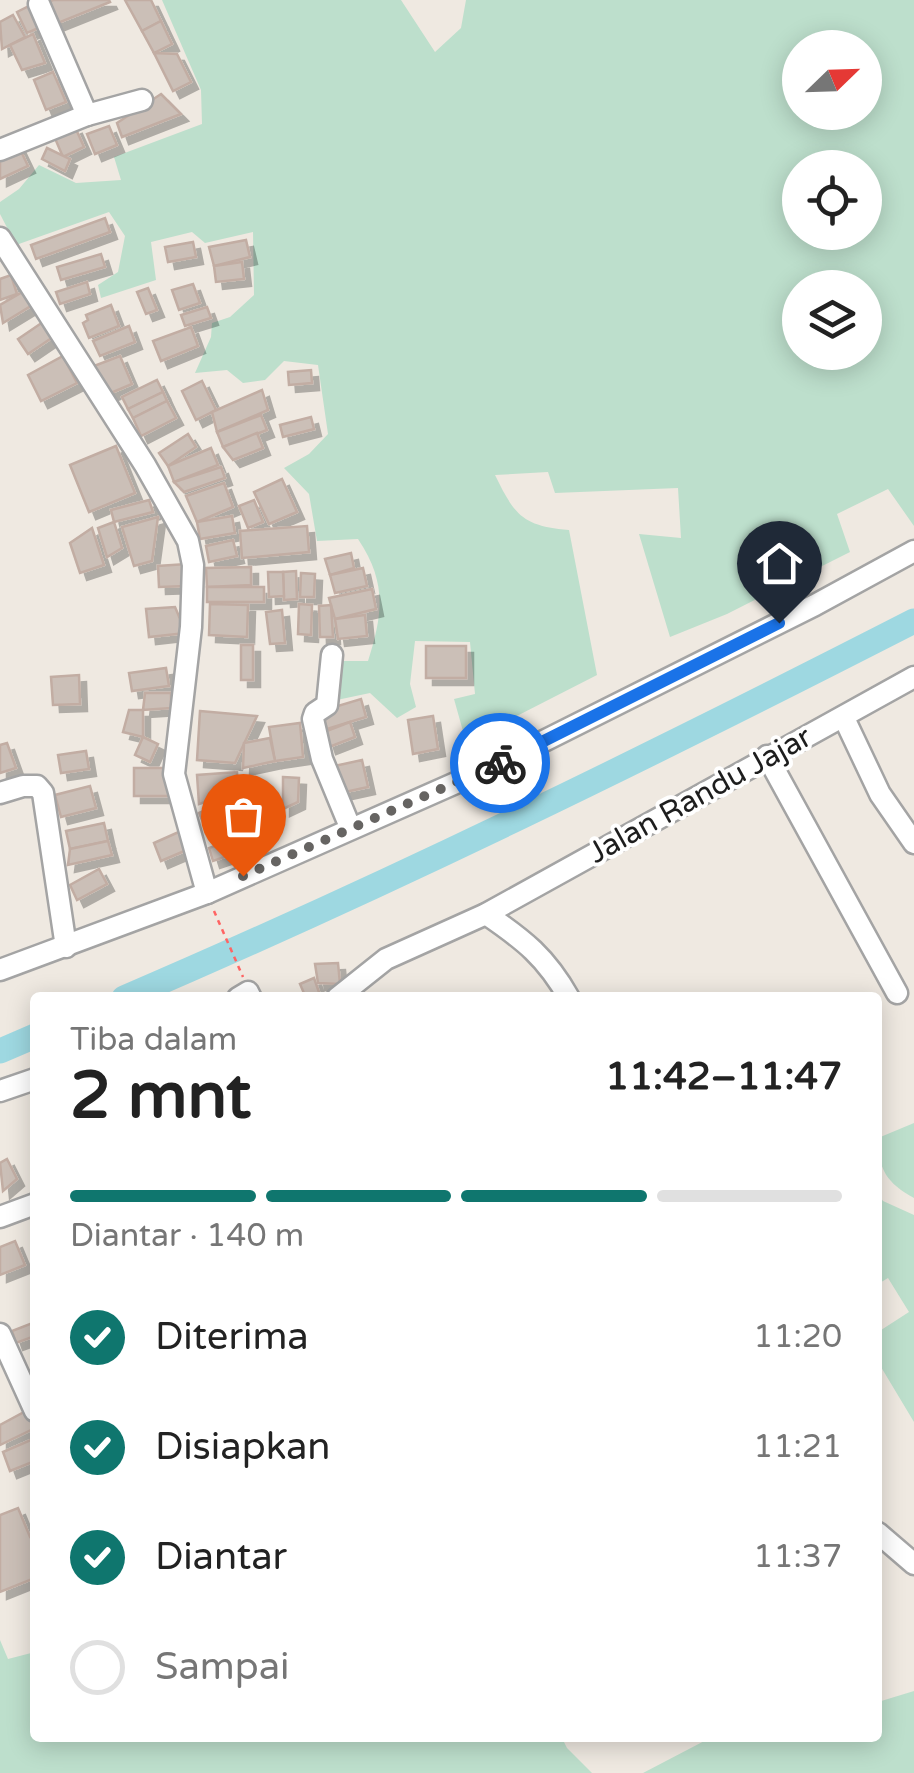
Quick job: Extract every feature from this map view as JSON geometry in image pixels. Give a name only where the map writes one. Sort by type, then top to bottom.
[{"type":"street","points":[[39,4],[87,115]]},
{"type":"street","points":[[0,150],[87,115],[142,100]]},
{"type":"street","points":[[0,238],[144,465],[188,542],[193,565],[191,627],[174,774],[211,902]]},
{"type":"street","points":[[0,970],[211,902],[343,815],[494,766],[914,551]]},
{"type":"street","points":[[332,655],[326,706],[313,715],[322,759],[343,815]]},
{"type":"street","name":"Jalan Randu Jajar","points":[[345,992],[386,959],[486,914],[774,768],[848,727],[914,678]]},
{"type":"street","points":[[848,727],[880,794],[914,843]]},
{"type":"street","points":[[774,768],[897,992]]},
{"type":"street","points":[[0,793],[31,785],[43,793],[66,946]]},
{"type":"street","points":[[486,914],[532,946],[546,960],[565,992]]},
{"type":"street","points":[[0,1091],[30,1081]]},
{"type":"street","points":[[0,1217],[30,1206]]},
{"type":"street","points":[[0,1334],[30,1400]]},
{"type":"street","points":[[882,1536],[914,1564]]},
{"type":"path","points":[[211,902],[245,992]]},
{"type":"green space","points":[[162,0],[401,0],[435,52],[461,28],[466,0],[914,0],[914,526],[888,489],[837,514],[850,552],[727,614],[670,637],[639,534],[681,538],[678,488],[555,493],[548,472],[495,475],[522,516],[541,525],[569,530],[597,675],[466,742],[454,699],[475,694],[470,642],[415,641],[410,684],[416,707],[397,718],[370,693],[332,701],[336,661],[368,661],[380,598],[374,570],[358,539],[317,541],[309,494],[284,468],[309,454],[328,434],[318,365],[284,361],[265,380],[243,383],[227,370],[195,373],[211,337],[212,323],[230,317],[254,295],[253,232],[205,243],[192,232],[151,242],[156,280],[101,298],[98,285],[118,272],[125,236],[109,212],[16,245],[0,214],[0,202],[19,189],[39,165],[76,183],[121,180],[114,157],[202,124],[201,90]]},
{"type":"green space","points":[[914,1123],[914,1198],[886,1174],[882,1136]]},
{"type":"green space","points":[[882,1200],[914,1215],[914,1422],[882,1369],[882,1329],[909,1312],[888,1278],[882,1282]]},
{"type":"green space","points":[[0,1640],[8,1659],[30,1653],[30,1742],[564,1742],[592,1773],[0,1773]]},
{"type":"green space","points":[[914,1691],[914,1773],[643,1773],[702,1742],[882,1742],[882,1701]]},
{"type":"building","points":[[53,0],[110,2],[53,25],[44,4]]},
{"type":"building","points":[[125,0],[151,0],[161,21],[142,31]]},
{"type":"building","points":[[31,5],[41,27],[27,33],[17,12]]},
{"type":"building","points":[[13,15],[25,37],[2,49],[0,22]]},
{"type":"building","points":[[161,21],[172,44],[154,53],[142,31]]},
{"type":"building","points":[[33,34],[45,63],[22,70],[10,45]]},
{"type":"building","points":[[154,53],[177,54],[191,82],[173,91]]},
{"type":"building","points":[[53,72],[66,102],[46,110],[34,80]]},
{"type":"building","points":[[161,94],[181,114],[122,137],[117,123]]},
{"type":"building","points":[[109,126],[117,145],[95,154],[87,134]]},
{"type":"building","points":[[75,127],[84,147],[63,157],[54,136]]},
{"type":"building","points":[[18,145],[28,166],[0,179],[0,153]]},
{"type":"building","points":[[47,148],[70,159],[65,171],[42,159]]},
{"type":"building","points":[[105,218],[110,232],[36,259],[31,245]]},
{"type":"building","points":[[246,240],[250,257],[214,266],[209,247]]},
{"type":"building","points":[[193,242],[196,257],[168,262],[165,247]]},
{"type":"building","points":[[101,254],[105,267],[61,280],[57,267]]},
{"type":"building","points":[[242,262],[244,279],[216,282],[214,266]]},
{"type":"building","points":[[11,275],[17,294],[0,300],[0,279]]},
{"type":"building","points":[[87,282],[90,294],[60,304],[56,292]]},
{"type":"building","points":[[193,284],[200,303],[179,310],[172,290]]},
{"type":"building","points":[[148,288],[157,310],[146,314],[137,292]]},
{"type":"building","points":[[26,290],[34,304],[3,323],[0,305]]},
{"type":"building","points":[[111,305],[119,326],[89,338],[83,323],[88,320],[86,315]]},
{"type":"building","points":[[207,307],[211,318],[185,326],[181,315]]},
{"type":"building","points":[[46,320],[56,335],[28,354],[18,339]]},
{"type":"building","points":[[129,326],[135,342],[100,356],[93,341]]},
{"type":"building","points":[[191,327],[198,346],[161,361],[153,341]]},
{"type":"building","points":[[63,356],[77,383],[41,401],[28,375]]},
{"type":"building","points":[[120,356],[132,384],[106,395],[94,366]]},
{"type":"building","points":[[311,370],[312,383],[289,385],[288,372]]},
{"type":"building","points":[[157,380],[163,392],[128,409],[122,397]]},
{"type":"building","points":[[202,381],[216,410],[196,420],[182,391]]},
{"type":"building","points":[[262,390],[268,410],[217,432],[212,412]]},
{"type":"building","points":[[163,392],[167,401],[133,418],[128,409]]},
{"type":"building","points":[[167,401],[176,418],[141,436],[133,418]]},
{"type":"building","points":[[261,415],[267,430],[223,447],[217,432]]},
{"type":"building","points":[[311,417],[314,429],[283,437],[280,425]]},
{"type":"building","points":[[257,433],[263,448],[233,460],[223,447]]},
{"type":"building","points":[[188,434],[196,447],[168,466],[159,453]]},
{"type":"building","points":[[116,446],[135,493],[89,512],[70,465]]},
{"type":"building","points":[[211,448],[218,465],[174,482],[168,466]]},
{"type":"building","points":[[221,467],[225,478],[184,492],[174,482]]},
{"type":"building","points":[[282,479],[297,512],[269,524],[254,492]]},
{"type":"building","points":[[224,483],[233,507],[197,522],[186,496]]},
{"type":"building","points":[[149,500],[153,512],[114,522],[111,510]]},
{"type":"building","points":[[254,500],[263,522],[248,528],[239,506]]},
{"type":"building","points":[[232,516],[235,533],[200,539],[197,522]]},
{"type":"building","points":[[158,517],[152,561],[134,566],[122,527]]},
{"type":"building","points":[[114,522],[122,548],[107,557],[98,528]]},
{"type":"building","points":[[307,526],[309,552],[242,558],[240,531]]},
{"type":"building","points":[[92,528],[104,565],[80,573],[70,543]]},
{"type":"building","points":[[233,540],[237,556],[209,562],[206,546]]},
{"type":"building","points":[[351,553],[354,568],[330,575],[325,559]]},
{"type":"building","points":[[186,564],[187,586],[159,587],[158,566]]},
{"type":"building","points":[[251,567],[251,585],[207,587],[206,568]]},
{"type":"building","points":[[363,568],[367,586],[335,593],[330,575]]},
{"type":"building","points":[[296,571],[297,599],[284,600],[283,572]]},
{"type":"building","points":[[268,572],[283,572],[284,596],[269,597]]},
{"type":"building","points":[[301,573],[315,574],[314,597],[300,597]]},
{"type":"building","points":[[207,587],[264,587],[264,602],[207,602]]},
{"type":"building","points":[[372,589],[376,609],[335,619],[329,598]]},
{"type":"building","points":[[210,604],[248,605],[247,637],[209,635]]},
{"type":"building","points":[[299,604],[312,605],[311,635],[298,634]]},
{"type":"building","points":[[331,605],[333,637],[320,637],[319,606]]},
{"type":"building","points":[[175,607],[186,633],[149,637],[146,609]]},
{"type":"building","points":[[282,610],[285,643],[270,644],[266,612]]},
{"type":"building","points":[[365,615],[367,636],[338,639],[335,619]]},
{"type":"building","points":[[241,645],[253,645],[253,680],[241,680]]},
{"type":"building","points":[[426,646],[466,646],[466,678],[426,678]]},
{"type":"building","points":[[166,668],[169,686],[132,691],[129,673]]},
{"type":"building","points":[[79,675],[80,704],[53,705],[51,677]]},
{"type":"building","points":[[145,693],[171,693],[171,708],[143,710]]},
{"type":"building","points":[[361,699],[366,717],[327,729],[321,711]]},
{"type":"building","points":[[129,710],[143,710],[143,737],[123,732]]},
{"type":"building","points":[[200,711],[257,716],[235,763],[197,760]]},
{"type":"building","points":[[433,716],[438,749],[413,754],[408,720]]},
{"type":"building","points":[[350,722],[355,737],[329,747],[324,732]]},
{"type":"building","points":[[300,723],[303,757],[275,761],[269,727]]},
{"type":"building","points":[[143,737],[158,744],[150,762],[135,755]]},
{"type":"building","points":[[270,738],[275,761],[243,768],[244,743]]},
{"type":"building","points":[[7,743],[16,768],[0,773],[0,745]]},
{"type":"building","points":[[86,751],[89,769],[61,773],[58,755]]},
{"type":"building","points":[[362,760],[368,787],[336,794],[330,767]]},
{"type":"building","points":[[134,768],[168,768],[169,796],[134,796]]},
{"type":"building","points":[[237,772],[238,791],[199,804],[197,775]]},
{"type":"building","points":[[283,777],[299,778],[298,802],[283,809]]},
{"type":"building","points":[[90,786],[96,808],[61,817],[55,795]]},
{"type":"building","points":[[234,798],[247,826],[211,841],[199,813]]},
{"type":"building","points":[[104,823],[108,841],[70,849],[66,831]]},
{"type":"building","points":[[181,831],[189,849],[161,861],[154,843]]},
{"type":"building","points":[[243,836],[248,849],[213,861],[209,848]]},
{"type":"building","points":[[108,841],[112,855],[68,865],[70,849]]},
{"type":"building","points":[[99,869],[107,884],[77,900],[70,885]]},
{"type":"building","points":[[338,963],[340,984],[318,983],[315,964]]},
{"type":"building","points":[[314,978],[319,992],[303,992],[300,984]]},
{"type":"building","points":[[7,1159],[17,1179],[3,1191],[0,1163]]},
{"type":"building","points":[[15,1241],[25,1265],[0,1275],[0,1247]]},
{"type":"building","points":[[30,1324],[30,1338],[16,1343],[12,1331]]},
{"type":"building","points":[[26,1411],[30,1419],[30,1430],[0,1445],[0,1425]]},
{"type":"building","points":[[30,1440],[30,1463],[10,1471],[3,1452]]},
{"type":"building","points":[[18,1508],[30,1537],[30,1580],[0,1592],[0,1515]]},
{"type":"waterway","points":[[137,992],[522,816],[914,621]]},
{"type":"waterway","points":[[0,1051],[30,1038]]},
{"type":"way so far","points":[[243,876],[500,763]]},
{"type":"route","points":[[500,763],[779,623]]}]
